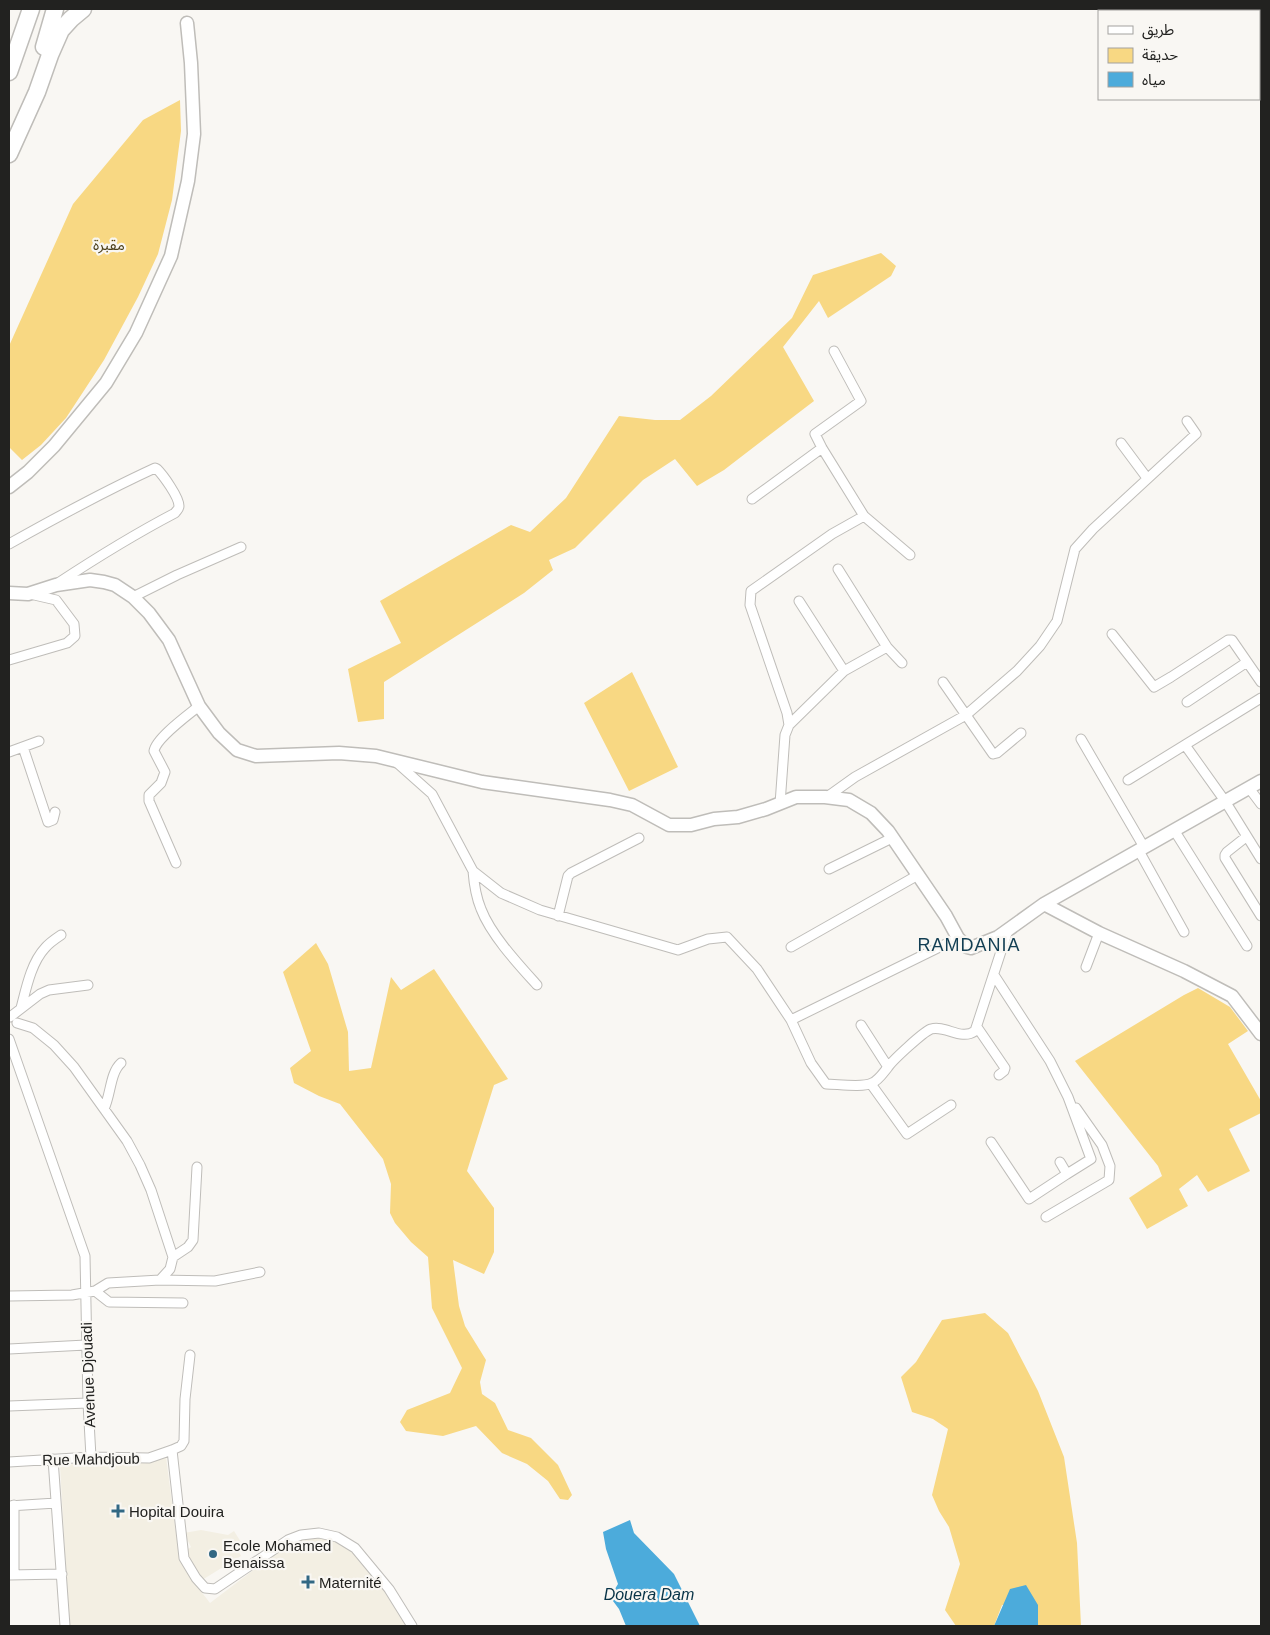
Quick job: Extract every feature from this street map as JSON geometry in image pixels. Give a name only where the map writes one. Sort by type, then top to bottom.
[{"type":"highway","points":[[11,64],[24,9]]},
{"type":"highway","points":[[11,64],[31,9]]},
{"type":"highway","points":[[9,132],[41,58],[55,9]]},
{"type":"highway","points":[[9,154],[37,92],[61,30],[70,19],[83,9]]},
{"type":"street","points":[[9,487],[28,472],[54,446],[106,383],[136,334],[171,256],[188,181],[194,134],[192,62],[187,23]]},
{"type":"street","points":[[834,351],[861,401],[815,434],[864,516],[910,555]]},
{"type":"street","points":[[827,797],[854,777],[966,714],[1018,671],[1040,646],[1057,621],[1075,549],[1093,529],[1196,434],[1187,421]]},
{"type":"street","points":[[1121,444],[1148,478]]},
{"type":"street","points":[[752,499],[822,448]]},
{"type":"street","points":[[9,544],[93,498],[155,468],[157,469],[175,495],[179,506],[175,513],[83,566],[56,585]]},
{"type":"street","points":[[789,725],[787,713],[750,605],[751,591],[832,534],[864,516]]},
{"type":"street","points":[[133,597],[177,574],[241,547]]},
{"type":"street","points":[[838,570],[887,647],[902,663]]},
{"type":"street","points":[[28,594],[56,585],[90,580],[114,585],[133,597],[169,640],[199,706],[227,742],[245,753],[256,756],[340,754],[376,756],[482,782],[610,800],[632,805],[669,825],[691,825],[714,819],[738,818],[796,797],[827,797],[849,800],[871,813],[892,838],[946,916],[958,938],[967,947],[971,948],[998,936],[1044,904],[1261,781]]},
{"type":"street","points":[[9,593],[28,594],[56,600],[74,624],[76,636],[67,643],[9,660]]},
{"type":"street","points":[[799,601],[844,671]]},
{"type":"street","points":[[1112,634],[1154,687],[1228,640],[1232,640],[1261,682]]},
{"type":"street","points":[[780,804],[785,735],[789,725],[844,671],[887,647]]},
{"type":"street","points":[[1187,702],[1247,662]]},
{"type":"street","points":[[943,682],[993,754],[997,753],[1021,733]]},
{"type":"street","points":[[1128,780],[1261,698]]},
{"type":"street","points":[[176,863],[148,795],[161,783],[165,772],[154,751],[154,747],[199,706]]},
{"type":"street","points":[[1082,739],[1142,849],[1184,932]]},
{"type":"street","points":[[9,752],[39,741]]},
{"type":"street","points":[[1185,745],[1225,801],[1261,859]]},
{"type":"street","points":[[23,747],[48,822],[52,820],[55,812]]},
{"type":"street","points":[[394,760],[432,794],[473,871],[481,911],[509,952],[536,985]]},
{"type":"street","points":[[1249,788],[1261,804]]},
{"type":"street","points":[[1174,830],[1247,946]]},
{"type":"street","points":[[1246,837],[1227,852],[1225,858],[1261,916]]},
{"type":"street","points":[[558,916],[568,876],[571,873],[639,838]]},
{"type":"street","points":[[829,869],[892,838]]},
{"type":"street","points":[[473,871],[501,893],[540,910],[678,950],[708,939],[727,937],[757,969],[791,1020],[811,1062],[826,1084],[871,1084],[884,1073],[888,1066],[930,1029],[936,1028],[968,1034],[975,1031],[1008,930]]},
{"type":"street","points":[[791,947],[918,875]]},
{"type":"street","points":[[1044,904],[1099,933],[1184,971],[1232,996],[1261,1034]]},
{"type":"street","points":[[1086,967],[1099,933]]},
{"type":"street","points":[[21,1008],[40,955],[46,946],[60,935]]},
{"type":"street","points":[[791,1020],[958,938]]},
{"type":"street","points":[[991,1142],[1029,1199],[1091,1159],[1068,1097],[1050,1061],[994,975]]},
{"type":"street","points":[[12,1019],[21,1008],[40,994],[49,990],[88,985]]},
{"type":"street","points":[[9,1037],[16,1032],[12,1019]]},
{"type":"street","points":[[12,1019],[33,1028],[54,1045],[74,1067],[127,1141],[152,1190],[173,1257],[170,1270],[160,1280]]},
{"type":"street","points":[[861,1025],[888,1066]]},
{"type":"street","points":[[977,1027],[1005,1068],[999,1075]]},
{"type":"street","name":"Avenue Djouadi","points":[[9,1037],[85,1256],[86,1345],[91,1458]]},
{"type":"street","points":[[104,1109],[110,1094],[114,1072],[121,1063]]},
{"type":"street","points":[[871,1084],[907,1134],[951,1104]]},
{"type":"street","points":[[1046,1217],[1109,1180],[1110,1166],[1102,1145],[1068,1097]]},
{"type":"street","points":[[1060,1162],[1067,1174]]},
{"type":"street","points":[[173,1257],[188,1247],[193,1240],[196,1167]]},
{"type":"street","points":[[9,1294],[72,1295],[96,1291],[108,1284],[160,1280],[215,1281],[260,1272]]},
{"type":"street","points":[[96,1291],[109,1302],[183,1303]]},
{"type":"street","points":[[9,1349],[86,1345]]},
{"type":"street","points":[[190,1355],[185,1399],[184,1441],[181,1446],[172,1450],[184,1558],[196,1578],[205,1588],[215,1589],[288,1540],[302,1535],[319,1533],[337,1537],[355,1548],[389,1588],[412,1626]]},
{"type":"street","points":[[9,1406],[88,1403]]},
{"type":"street","name":"Rue Mahdjoub","points":[[9,1462],[53,1459],[150,1458],[172,1450]]},
{"type":"street","points":[[53,1459],[64,1626]]},
{"type":"street","points":[[56,1503],[11,1506],[11,1575],[62,1574]]},
{"type":"shaded area","name":"Hopital Douira","points":[[166,1457],[179,1556],[190,1577],[210,1603],[293,1540],[317,1536],[332,1540],[346,1547],[359,1557],[371,1570],[409,1626],[69,1626],[60,1465]]},
{"type":"shaded area","name":"Ecole Mohamed Benaissa","points":[[201,1530],[228,1535],[234,1531],[244,1547],[238,1550],[241,1556],[202,1580],[185,1551],[191,1547],[184,1533]]},
{"type":"green space","name":"مقبرة","points":[[180,100],[181,131],[172,200],[158,254],[138,297],[104,360],[66,418],[41,445],[22,460],[9,447],[9,346],[73,204],[143,120]]},
{"type":"green space","points":[[881,253],[896,266],[891,276],[828,318],[819,301],[783,347],[814,401],[724,470],[697,486],[675,459],[643,480],[575,548],[549,560],[553,570],[524,593],[384,682],[384,719],[358,722],[348,669],[401,643],[380,601],[511,525],[530,532],[566,498],[619,416],[655,420],[680,420],[711,396],[792,318],[813,275]]},
{"type":"green space","points":[[632,672],[678,767],[629,791],[584,703]]},
{"type":"green space","points":[[316,943],[328,964],[348,1032],[349,1071],[371,1068],[391,977],[401,990],[434,969],[508,1079],[494,1085],[467,1171],[494,1208],[494,1252],[484,1274],[453,1260],[459,1306],[465,1326],[486,1360],[480,1382],[482,1394],[495,1403],[508,1430],[531,1438],[558,1465],[572,1495],[568,1500],[560,1499],[548,1481],[527,1464],[502,1453],[476,1426],[443,1436],[406,1431],[400,1422],[407,1410],[450,1393],[462,1368],[432,1308],[428,1257],[411,1242],[395,1223],[390,1213],[391,1184],[383,1159],[340,1104],[294,1083],[290,1068],[311,1051],[283,972]]},
{"type":"green space","points":[[1198,988],[1230,1007],[1248,1031],[1228,1044],[1261,1101],[1261,1113],[1229,1129],[1250,1171],[1208,1192],[1197,1175],[1179,1189],[1188,1206],[1147,1229],[1129,1198],[1162,1176],[1158,1166],[1075,1061]]},
{"type":"green space","points":[[985,1313],[1008,1333],[1038,1391],[1064,1457],[1077,1543],[1081,1626],[1038,1626],[1038,1605],[1002,1605],[994,1626],[956,1626],[945,1610],[960,1564],[949,1527],[932,1495],[948,1429],[933,1419],[912,1412],[901,1377],[916,1362],[942,1320]]},
{"type":"water","name":"Douera Dam","points":[[630,1520],[634,1533],[674,1574],[700,1626],[626,1626],[619,1609],[610,1597],[618,1584],[606,1549],[603,1532]]},
{"type":"water","points":[[1026,1585],[1038,1605],[1038,1626],[994,1626],[1010,1589]]},
{"type":"place","name":"Hopital Douira","points":[[118,1511]]},
{"type":"place","name":"Ecole Mohamed Benaissa","points":[[213,1554]]},
{"type":"place","name":"Maternité","points":[[308,1582]]},
{"type":"district","name":"RAMDANIA","points":[[969,945]]}]
